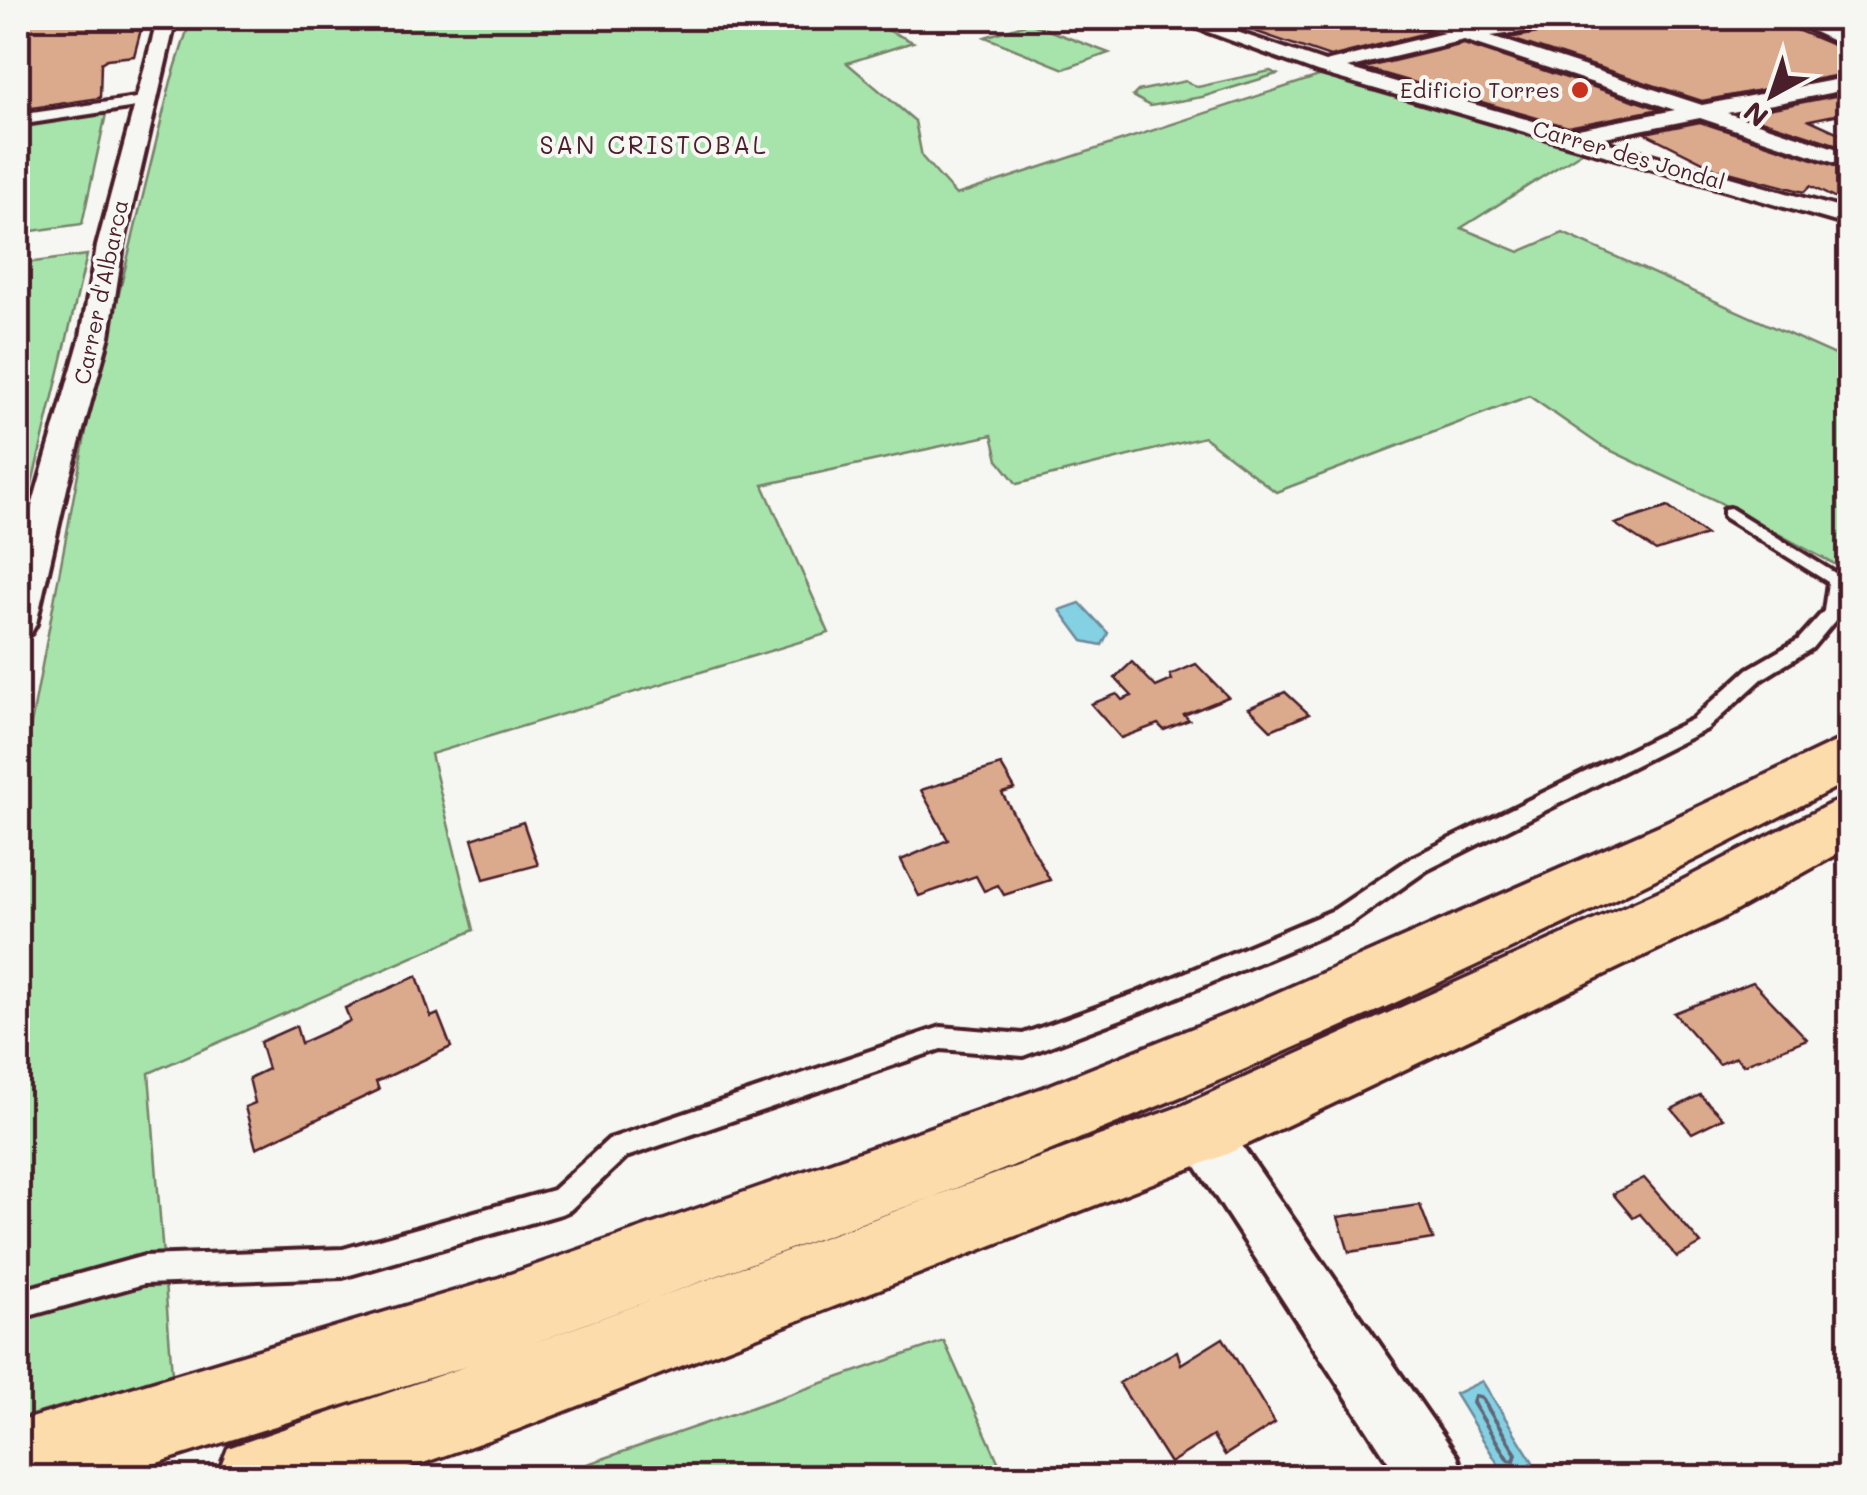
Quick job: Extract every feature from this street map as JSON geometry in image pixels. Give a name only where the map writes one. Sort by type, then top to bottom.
[{"type":"highway","points":[[1681,841],[1850,716]]},
{"type":"highway","points":[[18,1464],[499,1317],[1050,1118],[1261,1031],[1681,841],[1850,755]]},
{"type":"highway","points":[[258,1478],[516,1390],[1202,1130],[1699,902],[1850,820]]},
{"type":"street","name":"Carrer d'Albarca","points":[[18,624],[52,484],[96,336],[110,246],[168,18]]},
{"type":"street","points":[[1418,18],[1697,112],[1843,174],[1810,207]]},
{"type":"street","points":[[1324,68],[1463,34],[1579,18]]},
{"type":"street","points":[[1794,18],[1850,44]]},
{"type":"street","name":"Carrer des Jondal","points":[[1191,19],[1324,68],[1850,220]]},
{"type":"street","points":[[1566,137],[1850,84]]},
{"type":"street","points":[[18,120],[144,102]]},
{"type":"street","points":[[1202,1130],[1435,1478]]},
{"type":"lane","points":[[18,1306],[144,1270],[343,1263],[562,1201],[618,1148],[941,1038],[1023,1046],[1145,1000],[1342,917],[1419,864],[1700,724],[1754,674],[1805,644],[1833,612],[1837,580],[1730,513]]},
{"type":"green space","points":[[191,18],[932,18],[885,29],[913,42],[847,63],[915,121],[922,157],[956,195],[1322,75],[1585,150],[1461,228],[1519,252],[1563,233],[1849,361],[1849,572],[1717,501],[1601,446],[1529,396],[1276,492],[1204,437],[1017,484],[998,460],[992,435],[763,485],[829,633],[431,754],[474,930],[149,1073],[172,1374],[18,1419],[18,794],[88,420],[171,81]]},
{"type":"green space","points":[[1029,23],[1109,53],[1064,69],[985,37]]},
{"type":"green space","points":[[1270,71],[1277,74],[1202,97],[1150,106],[1133,96],[1138,91],[1186,81],[1198,87]]},
{"type":"green space","points":[[106,114],[82,224],[18,233],[18,124]]},
{"type":"green space","points":[[87,255],[18,542],[18,264]]},
{"type":"green space","points":[[944,1341],[1005,1477],[550,1477]]},
{"type":"water","points":[[1080,603],[1108,633],[1102,645],[1083,641],[1060,610]]},
{"type":"water","points":[[1482,1381],[1533,1462],[1506,1477],[1455,1394]]},
{"type":"building","points":[[22,18],[144,18],[134,56],[101,63],[100,98],[18,110]]},
{"type":"building","points":[[1288,18],[1405,18],[1410,26],[1430,32],[1330,57],[1251,30]]},
{"type":"building","points":[[1627,18],[1768,18],[1850,52],[1850,73],[1702,101],[1508,38]]},
{"type":"building","points":[[1464,44],[1660,109],[1568,127],[1364,68]]},
{"type":"building","points":[[1850,93],[1850,112],[1810,120],[1850,138],[1850,149],[1742,114]]},
{"type":"building","points":[[1700,122],[1850,171],[1850,206],[1810,186],[1804,192],[1717,169],[1645,133]]},
{"type":"building","points":[[1668,507],[1706,535],[1656,551],[1615,524]]},
{"type":"building","points":[[1132,662],[1156,687],[1172,680],[1170,675],[1196,664],[1228,697],[1184,715],[1189,720],[1164,730],[1158,724],[1121,738],[1091,704],[1117,694],[1122,700],[1132,696],[1115,678]]},
{"type":"building","points":[[1285,692],[1309,714],[1271,730],[1249,708]]},
{"type":"building","points":[[1001,765],[1015,789],[1002,793],[1050,880],[1004,895],[998,885],[984,891],[976,876],[919,896],[901,860],[948,840],[921,790]]},
{"type":"building","points":[[523,822],[538,865],[484,879],[472,839]]},
{"type":"building","points":[[417,976],[431,1017],[438,1014],[451,1047],[376,1082],[379,1090],[256,1148],[245,1107],[255,1103],[249,1078],[268,1069],[260,1042],[296,1026],[301,1043],[350,1021],[345,1008]]},
{"type":"building","points":[[1753,982],[1807,1039],[1743,1065],[1736,1057],[1719,1064],[1674,1013]]},
{"type":"building","points":[[1700,1095],[1723,1118],[1692,1133],[1672,1109]]},
{"type":"building","points":[[1644,1178],[1701,1244],[1677,1257],[1640,1214],[1633,1218],[1613,1194]]},
{"type":"building","points":[[1420,1205],[1433,1239],[1349,1252],[1338,1217]]},
{"type":"building","points":[[1223,1338],[1275,1423],[1225,1455],[1213,1436],[1170,1463],[1119,1383],[1177,1351],[1181,1364]]},
{"type":"place","name":"Edificio Torres","points":[[1580,90]]},
{"type":"district","name":"SAN CRISTOBAL","points":[[654,145]]}]
